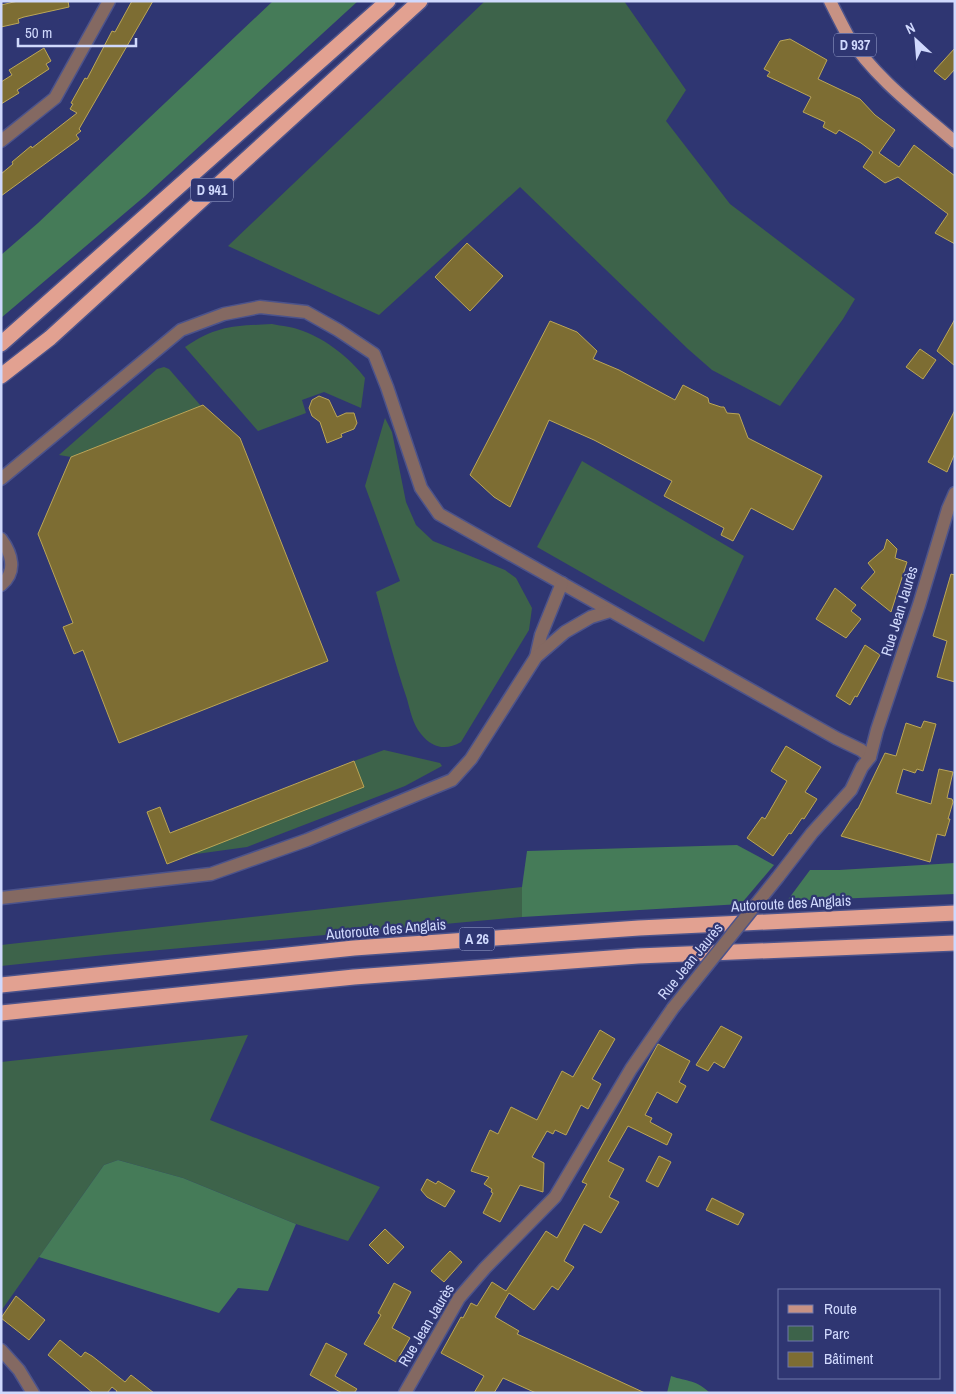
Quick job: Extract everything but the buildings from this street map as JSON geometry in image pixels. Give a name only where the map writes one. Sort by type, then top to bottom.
[{"type":"highway","name":"D 941","points":[[1,344],[388,1]]},
{"type":"highway","name":"D 941","points":[[1,376],[50,338],[420,1]]},
{"type":"highway","name":"Autoroute des Anglais","points":[[1,985],[383,946],[639,928],[955,913]]},
{"type":"highway","name":"A 26","points":[[1,1012],[374,975],[638,956],[955,943]]},
{"type":"main road","name":"D 937","points":[[830,1],[848,35],[868,62],[909,104],[955,142]]},
{"type":"street","points":[[1,141],[55,98],[110,1]]},
{"type":"street","points":[[1,479],[181,330],[224,314],[260,307],[306,312],[338,330],[374,354],[388,387],[421,488],[438,514],[870,757]]},
{"type":"street","name":"Rue Jean Jaurès","points":[[405,1393],[459,1298],[485,1268],[555,1197],[631,1069],[673,1008],[812,833],[851,790],[862,767],[870,757],[948,509],[955,493]]},
{"type":"street","points":[[1,539],[8,548],[12,559],[10,574],[1,585]]},
{"type":"street","points":[[536,657],[542,635],[562,583]]},
{"type":"street","points":[[1,898],[211,874],[307,840],[452,780],[471,759],[536,657],[565,632],[591,617],[610,611]]},
{"type":"street","points":[[1,1350],[19,1370],[33,1393]]},
{"type":"green space","points":[[273,1],[358,1],[145,196],[1,318],[1,255],[38,223]]},
{"type":"green space","points":[[485,1],[624,1],[686,90],[666,121],[730,204],[855,299],[843,319],[780,406],[712,370],[520,187],[379,315],[228,246]]},
{"type":"green space","points":[[272,324],[296,328],[312,335],[337,350],[352,363],[365,378],[361,408],[324,392],[302,400],[306,413],[258,431],[185,347],[207,334],[227,328]]},
{"type":"green space","points":[[164,367],[169,369],[201,406],[71,457],[59,455],[157,369]]},
{"type":"green space","points":[[385,418],[392,432],[406,502],[416,525],[433,541],[505,570],[516,578],[532,608],[529,630],[461,742],[450,747],[440,747],[425,739],[416,726],[398,673],[376,592],[400,581],[365,486]]},
{"type":"green space","points":[[582,461],[744,556],[704,642],[537,547]]},
{"type":"green space","points":[[384,750],[440,763],[442,766],[405,786],[247,847],[189,855],[354,761]]},
{"type":"green space","points":[[737,845],[774,865],[741,904],[522,917],[522,887],[527,851]]},
{"type":"green space","points":[[955,863],[955,894],[787,901],[810,870]]},
{"type":"green space","points":[[522,887],[522,917],[1,966],[1,945]]},
{"type":"green space","points":[[248,1035],[210,1120],[380,1187],[348,1241],[296,1224],[183,1178],[118,1160],[104,1165],[1,1311],[1,1062]]},
{"type":"green space","points":[[118,1160],[183,1178],[296,1224],[268,1291],[238,1288],[219,1313],[39,1257],[104,1165]]},
{"type":"green space","points":[[671,1376],[696,1383],[710,1393],[667,1393]]}]
